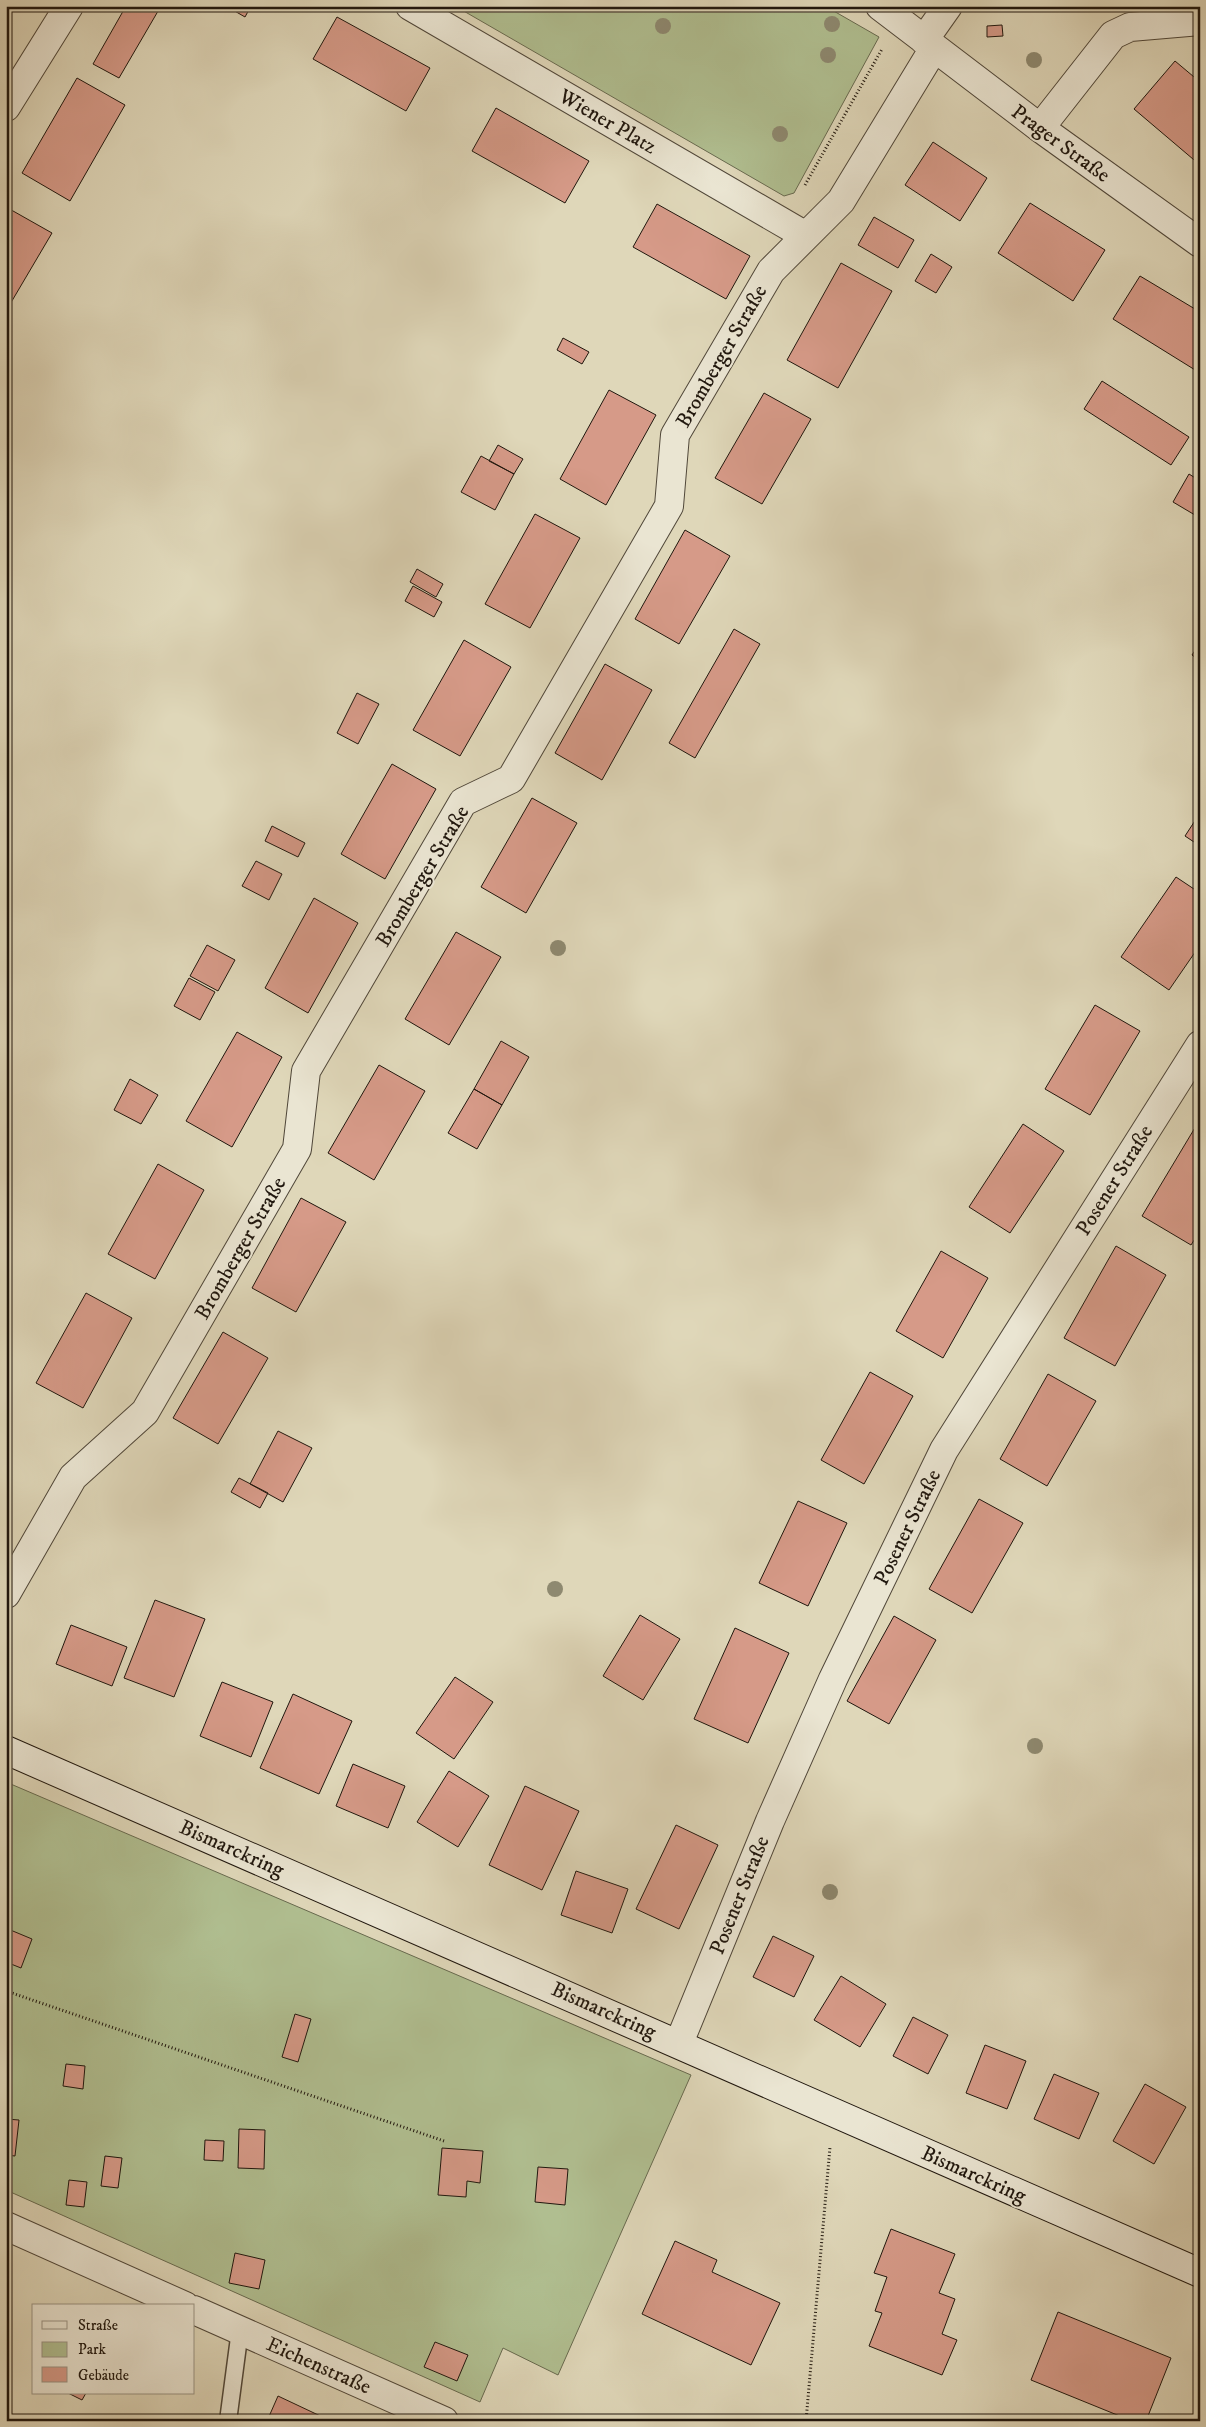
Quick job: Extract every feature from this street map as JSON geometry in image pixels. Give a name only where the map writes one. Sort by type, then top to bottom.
[{"type":"street","points":[[6,107],[68,6]]},
{"type":"street","name":"Wiener Platz","points":[[410,6],[795,229]]},
{"type":"street","name":"Bromberger Straße","points":[[6,1594],[73,1477],[145,1412],[297,1149],[306,1071],[462,802],[511,779],[669,506],[675,436],[795,229],[841,202],[929,44],[948,6]]},
{"type":"street","points":[[889,13],[929,44]]},
{"type":"street","points":[[1040,128],[1113,35],[1130,27],[1200,21]]},
{"type":"street","name":"Prager Straße","points":[[929,44],[1040,128],[1200,243]]},
{"type":"street","name":"Posener Straße","points":[[679,2043],[770,1820],[833,1680],[944,1450],[1200,1045]]},
{"type":"street","name":"Bismarckring","points":[[6,1750],[679,2043],[1200,2274]]},
{"type":"street","points":[[6,2226],[181,2304]]},
{"type":"street","name":"Eichenstraße","points":[[195,2310],[444,2421]]},
{"type":"lane","points":[[228,2421],[240,2330]]},
{"type":"path","points":[[795,229],[889,13]]},
{"type":"path","points":[[6,1991],[444,2141]]},
{"type":"path","points":[[806,2421],[831,2143],[842,2116]]},
{"type":"green space","points":[[455,6],[825,6],[879,37],[794,193],[784,196]]},
{"type":"green space","points":[[6,1782],[691,2075],[558,2375],[503,2348],[480,2402],[6,2190]]},
{"type":"building","points":[[126,6],[161,6],[119,78],[93,64]]},
{"type":"building","points":[[226,6],[251,6],[245,17]]},
{"type":"building","points":[[337,17],[430,68],[406,111],[313,59]]},
{"type":"building","points":[[1002,25],[1003,36],[987,37],[987,26]]},
{"type":"building","points":[[1175,61],[1200,82],[1200,165],[1134,109]]},
{"type":"building","points":[[77,78],[125,105],[70,201],[22,173]]},
{"type":"building","points":[[496,108],[589,161],[565,203],[472,151]]},
{"type":"building","points":[[933,142],[987,178],[960,221],[905,185]]},
{"type":"building","points":[[1030,203],[1105,250],[1073,301],[998,253]]},
{"type":"building","points":[[657,204],[750,256],[726,299],[633,247]]},
{"type":"building","points":[[6,207],[52,233],[6,311]]},
{"type":"building","points":[[874,217],[914,240],[898,268],[858,245]]},
{"type":"building","points":[[931,254],[952,267],[936,293],[915,281]]},
{"type":"building","points":[[841,263],[892,291],[838,388],[787,360]]},
{"type":"building","points":[[1140,276],[1200,312],[1200,373],[1113,319]]},
{"type":"building","points":[[563,338],[589,352],[582,364],[557,350]]},
{"type":"building","points":[[1102,381],[1189,437],[1171,465],[1084,409]]},
{"type":"building","points":[[609,390],[656,415],[606,505],[560,479]]},
{"type":"building","points":[[764,393],[811,419],[762,504],[715,478]]},
{"type":"building","points":[[498,445],[523,459],[514,474],[489,461]]},
{"type":"building","points":[[481,456],[514,474],[495,510],[461,492]]},
{"type":"building","points":[[1189,474],[1200,481],[1200,518],[1173,502]]},
{"type":"building","points":[[535,514],[580,538],[530,628],[485,604]]},
{"type":"building","points":[[685,530],[730,556],[679,644],[635,619]]},
{"type":"building","points":[[417,569],[443,584],[436,597],[410,582]]},
{"type":"building","points":[[413,586],[442,602],[434,617],[405,601]]},
{"type":"building","points":[[734,629],[760,644],[695,758],[669,743]]},
{"type":"building","points":[[464,640],[511,667],[460,756],[413,730]]},
{"type":"building","points":[[1200,643],[1200,661],[1192,655]]},
{"type":"building","points":[[605,664],[652,690],[602,780],[555,753]]},
{"type":"building","points":[[357,693],[379,704],[358,744],[337,733]]},
{"type":"building","points":[[392,764],[436,789],[385,879],[341,854]]},
{"type":"building","points":[[532,798],[577,823],[526,913],[481,887]]},
{"type":"building","points":[[1200,813],[1200,846],[1185,836]]},
{"type":"building","points":[[272,826],[305,843],[298,857],[265,841]]},
{"type":"building","points":[[256,861],[282,874],[269,900],[242,886]]},
{"type":"building","points":[[1176,877],[1200,893],[1200,945],[1169,990],[1121,957]]},
{"type":"building","points":[[314,898],[358,923],[308,1013],[265,988]]},
{"type":"building","points":[[456,932],[501,957],[449,1045],[405,1019]]},
{"type":"building","points":[[207,945],[235,960],[218,991],[190,976]]},
{"type":"building","points":[[189,978],[215,992],[200,1020],[174,1006]]},
{"type":"building","points":[[1095,1005],[1140,1031],[1090,1115],[1045,1089]]},
{"type":"building","points":[[237,1032],[282,1057],[232,1147],[186,1121]]},
{"type":"building","points":[[501,1041],[529,1057],[502,1105],[474,1089]]},
{"type":"building","points":[[379,1065],[425,1091],[374,1180],[328,1153]]},
{"type":"building","points":[[130,1079],[158,1095],[141,1124],[114,1110]]},
{"type":"building","points":[[474,1089],[502,1105],[477,1149],[448,1133]]},
{"type":"building","points":[[1023,1124],[1064,1151],[1010,1233],[969,1207]]},
{"type":"building","points":[[1196,1126],[1200,1129],[1200,1231],[1191,1245],[1142,1216]]},
{"type":"building","points":[[158,1164],[204,1190],[155,1279],[108,1254]]},
{"type":"building","points":[[301,1198],[346,1222],[296,1312],[252,1288]]},
{"type":"building","points":[[1116,1246],[1166,1275],[1115,1366],[1064,1338]]},
{"type":"building","points":[[941,1251],[988,1278],[943,1358],[896,1331]]},
{"type":"building","points":[[86,1293],[132,1318],[83,1408],[36,1383]]},
{"type":"building","points":[[223,1332],[268,1358],[218,1444],[173,1418]]},
{"type":"building","points":[[870,1372],[913,1396],[864,1484],[821,1460]]},
{"type":"building","points":[[1048,1374],[1096,1401],[1047,1486],[1000,1459]]},
{"type":"building","points":[[278,1431],[312,1448],[283,1502],[250,1484]]},
{"type":"building","points":[[239,1478],[268,1493],[260,1508],[231,1492]]},
{"type":"building","points":[[979,1499],[1023,1523],[972,1613],[929,1589]]},
{"type":"building","points":[[798,1501],[847,1523],[808,1606],[759,1583]]},
{"type":"building","points":[[155,1600],[205,1619],[174,1697],[124,1678]]},
{"type":"building","points":[[640,1615],[680,1639],[643,1700],[603,1676]]},
{"type":"building","points":[[894,1616],[936,1640],[889,1724],[847,1701]]},
{"type":"building","points":[[71,1625],[127,1647],[112,1686],[56,1664]]},
{"type":"building","points":[[735,1628],[789,1653],[748,1743],[694,1719]]},
{"type":"building","points":[[455,1677],[493,1702],[454,1759],[416,1733]]},
{"type":"building","points":[[222,1682],[273,1702],[251,1757],[200,1736]]},
{"type":"building","points":[[293,1694],[352,1721],[319,1794],[260,1768]]},
{"type":"building","points":[[353,1764],[405,1786],[388,1828],[336,1806]]},
{"type":"building","points":[[449,1771],[489,1796],[458,1847],[417,1822]]},
{"type":"building","points":[[525,1786],[579,1811],[542,1890],[489,1865]]},
{"type":"building","points":[[676,1825],[718,1845],[679,1929],[636,1909]]},
{"type":"building","points":[[576,1871],[628,1889],[612,1933],[561,1915]]},
{"type":"building","points":[[8,1929],[32,1939],[21,1968],[6,1962]]},
{"type":"building","points":[[773,1936],[814,1956],[794,1997],[753,1977]]},
{"type":"building","points":[[841,1976],[886,2004],[860,2047],[814,2020]]},
{"type":"building","points":[[295,2014],[311,2019],[298,2062],[282,2057]]},
{"type":"building","points":[[913,2017],[948,2035],[928,2074],[893,2056]]},
{"type":"building","points":[[985,2045],[1026,2061],[1007,2109],[966,2093]]},
{"type":"building","points":[[66,2064],[85,2066],[83,2089],[63,2086]]},
{"type":"building","points":[[1054,2074],[1099,2093],[1079,2139],[1034,2119]]},
{"type":"building","points":[[1145,2084],[1186,2107],[1154,2164],[1113,2141]]},
{"type":"building","points":[[6,2119],[19,2120],[15,2156],[6,2155]]},
{"type":"building","points":[[239,2129],[265,2130],[264,2169],[238,2168]]},
{"type":"building","points":[[205,2140],[224,2141],[223,2161],[204,2160]]},
{"type":"building","points":[[442,2148],[483,2151],[480,2183],[467,2181],[466,2197],[438,2195]]},
{"type":"building","points":[[105,2156],[122,2158],[118,2188],[101,2186]]},
{"type":"building","points":[[538,2167],[568,2169],[565,2205],[535,2202]]},
{"type":"building","points":[[69,2180],[87,2182],[84,2207],[66,2205]]},
{"type":"building","points":[[891,2229],[955,2254],[939,2293],[955,2299],[942,2334],[957,2340],[942,2375],[869,2346],[882,2313],[875,2311],[887,2277],[874,2273]]},
{"type":"building","points":[[675,2241],[717,2260],[712,2272],[780,2303],[751,2365],[642,2314]]},
{"type":"building","points":[[235,2253],[265,2260],[259,2289],[229,2283]]},
{"type":"building","points":[[1058,2312],[1171,2358],[1146,2421],[1132,2421],[1031,2380]]},
{"type":"building","points":[[435,2342],[468,2355],[457,2381],[424,2367]]},
{"type":"building","points":[[70,2394],[85,2394],[82,2400]]},
{"type":"building","points":[[278,2396],[331,2421],[267,2421]]},
{"type":"building","points":[[1169,2417],[1190,2421],[1168,2421]]}]
